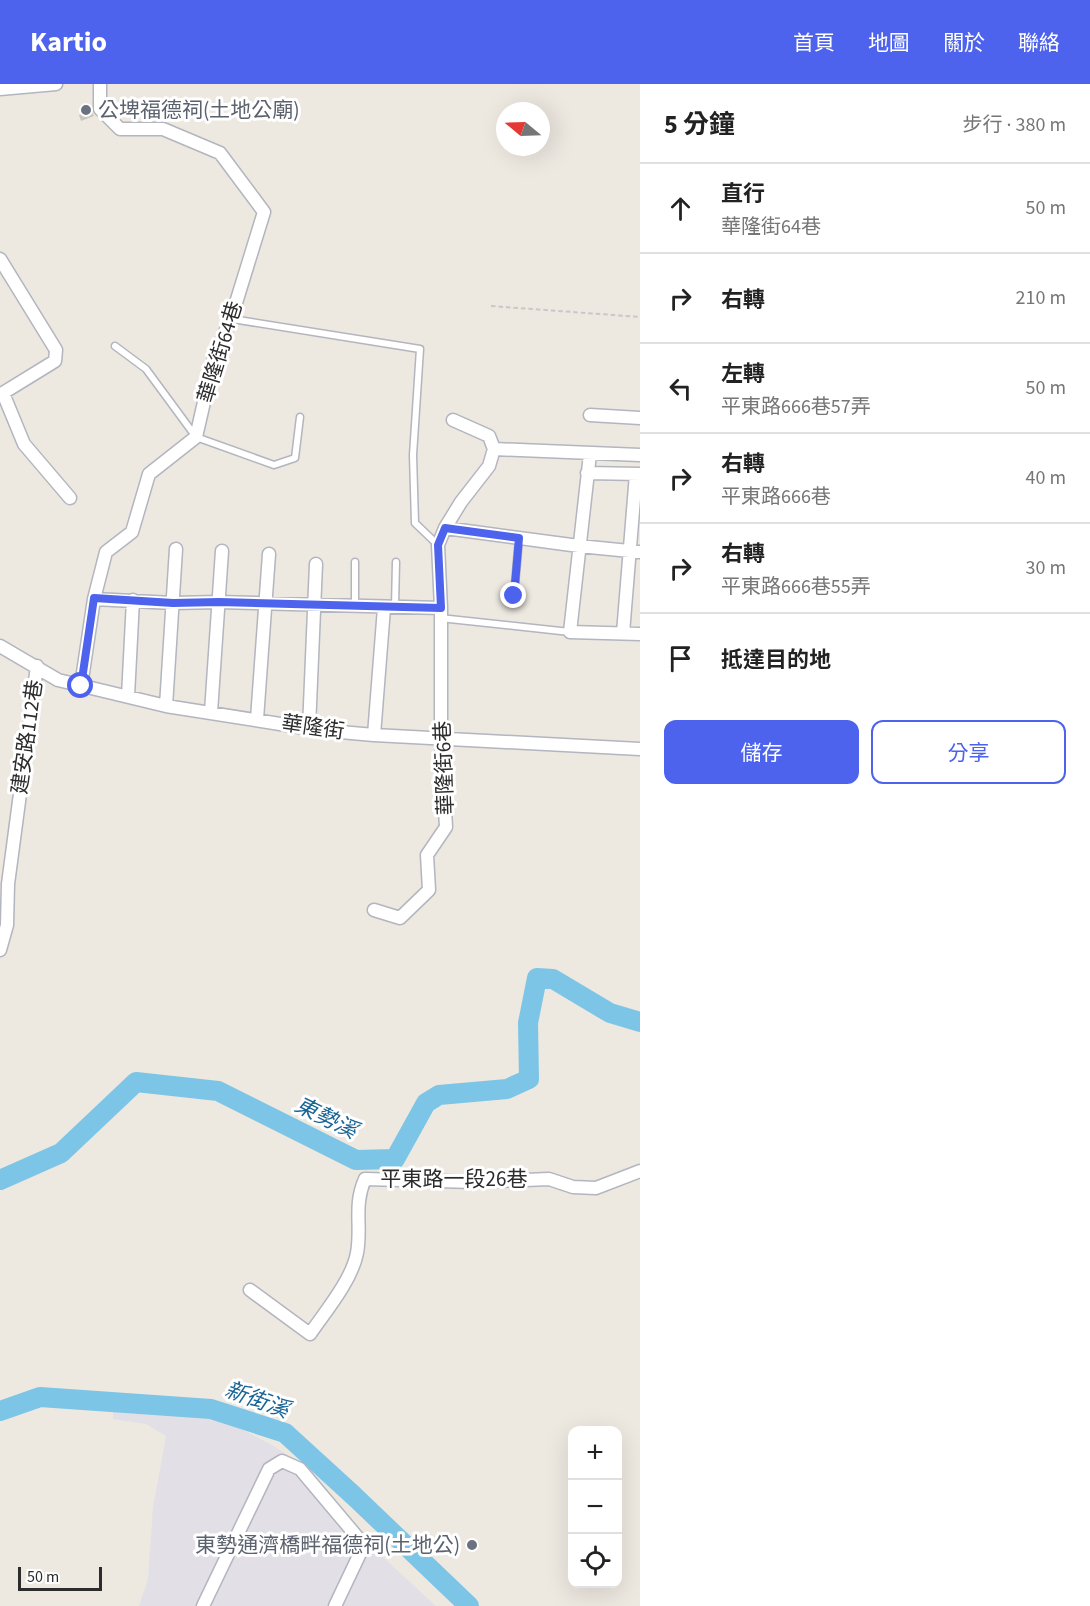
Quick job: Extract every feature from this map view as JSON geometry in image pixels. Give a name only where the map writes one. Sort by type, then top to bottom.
[{"type":"street","points":[[0,89],[56,84]]},
{"type":"street","name":"華隆街64巷","points":[[100,84],[100,109],[120,129],[163,129],[220,153],[264,212],[231,318],[215,354],[196,437]]},
{"type":"street","points":[[0,260],[56,350],[55,361],[3,393],[24,444],[70,498]]},
{"type":"street","points":[[590,415],[640,418]]},
{"type":"street","points":[[438,545],[445,528],[461,502],[489,466],[494,449],[489,436],[453,420]]},
{"type":"street","points":[[81,686],[94,598],[106,552],[132,531],[149,474],[196,437]]},
{"type":"street","points":[[494,449],[640,455]]},
{"type":"street","points":[[590,454],[570,632],[640,634]]},
{"type":"street","points":[[587,473],[638,474],[636,551],[623,633]]},
{"type":"street","points":[[445,528],[579,546],[636,551]]},
{"type":"street","name":"華隆街6巷","points":[[374,910],[400,918],[429,890],[427,855],[446,827],[441,740],[441,613],[438,545]]},
{"type":"street","points":[[166,706],[176,549]]},
{"type":"street","points":[[211,712],[222,551]]},
{"type":"street","points":[[257,719],[269,554]]},
{"type":"street","points":[[309,728],[315,564]]},
{"type":"street","points":[[94,598],[173,603],[266,603],[389,608],[441,613]]},
{"type":"street","points":[[128,696],[133,600]]},
{"type":"street","points":[[374,735],[389,608]]},
{"type":"street","name":"華隆街","points":[[0,646],[58,680],[166,706],[309,728],[374,735],[640,749]]},
{"type":"street","name":"建安路112巷","points":[[0,950],[7,925],[8,884],[37,666]]},
{"type":"street","name":"平東路一段26巷","points":[[250,1290],[310,1334],[350,1273],[357,1253],[358,1194],[365,1179],[474,1182],[549,1179],[573,1186],[596,1188],[640,1171]]},
{"type":"street","points":[[203,1606],[269,1469],[282,1461],[300,1469],[364,1545],[335,1606]]},
{"type":"lane","points":[[231,318],[420,349],[413,455],[415,523],[438,545]]},
{"type":"lane","points":[[115,346],[146,369],[196,437],[274,465],[295,458],[300,417]]},
{"type":"lane","points":[[514,596],[519,538]]},
{"type":"lane","points":[[355,607],[356,562]]},
{"type":"lane","points":[[389,608],[396,562]]},
{"type":"lane","points":[[441,613],[570,632]]},
{"type":"path","points":[[491,306],[640,317]]},
{"type":"shaded area","points":[[113,1407],[201,1411],[272,1445],[300,1463],[372,1547],[436,1606],[139,1606],[148,1579],[153,1507],[166,1436],[146,1424],[113,1419]]},
{"type":"building","name":"公埤福德祠(土地公廟)","points":[[87,103],[94,116],[81,121],[79,115],[83,113],[80,106]]},
{"type":"waterway","name":"東勢溪","points":[[0,1180],[61,1153],[136,1082],[218,1091],[356,1160],[395,1159],[426,1103],[439,1095],[507,1089],[529,1079],[528,1023],[537,978],[553,979],[610,1013],[640,1022]]},
{"type":"waterway","name":"新街溪","points":[[0,1411],[40,1397],[211,1409],[285,1433],[469,1606]]},
{"type":"place","name":"公埤福德祠(土地公廟)","points":[[86,110]]},
{"type":"place","name":"東勢通濟橋畔福德祠(土地公)","points":[[472,1545]]},
{"type":"route","points":[[81,686],[94,598],[173,603],[219,602],[441,608],[438,545],[445,528],[519,538],[514,596]]}]
